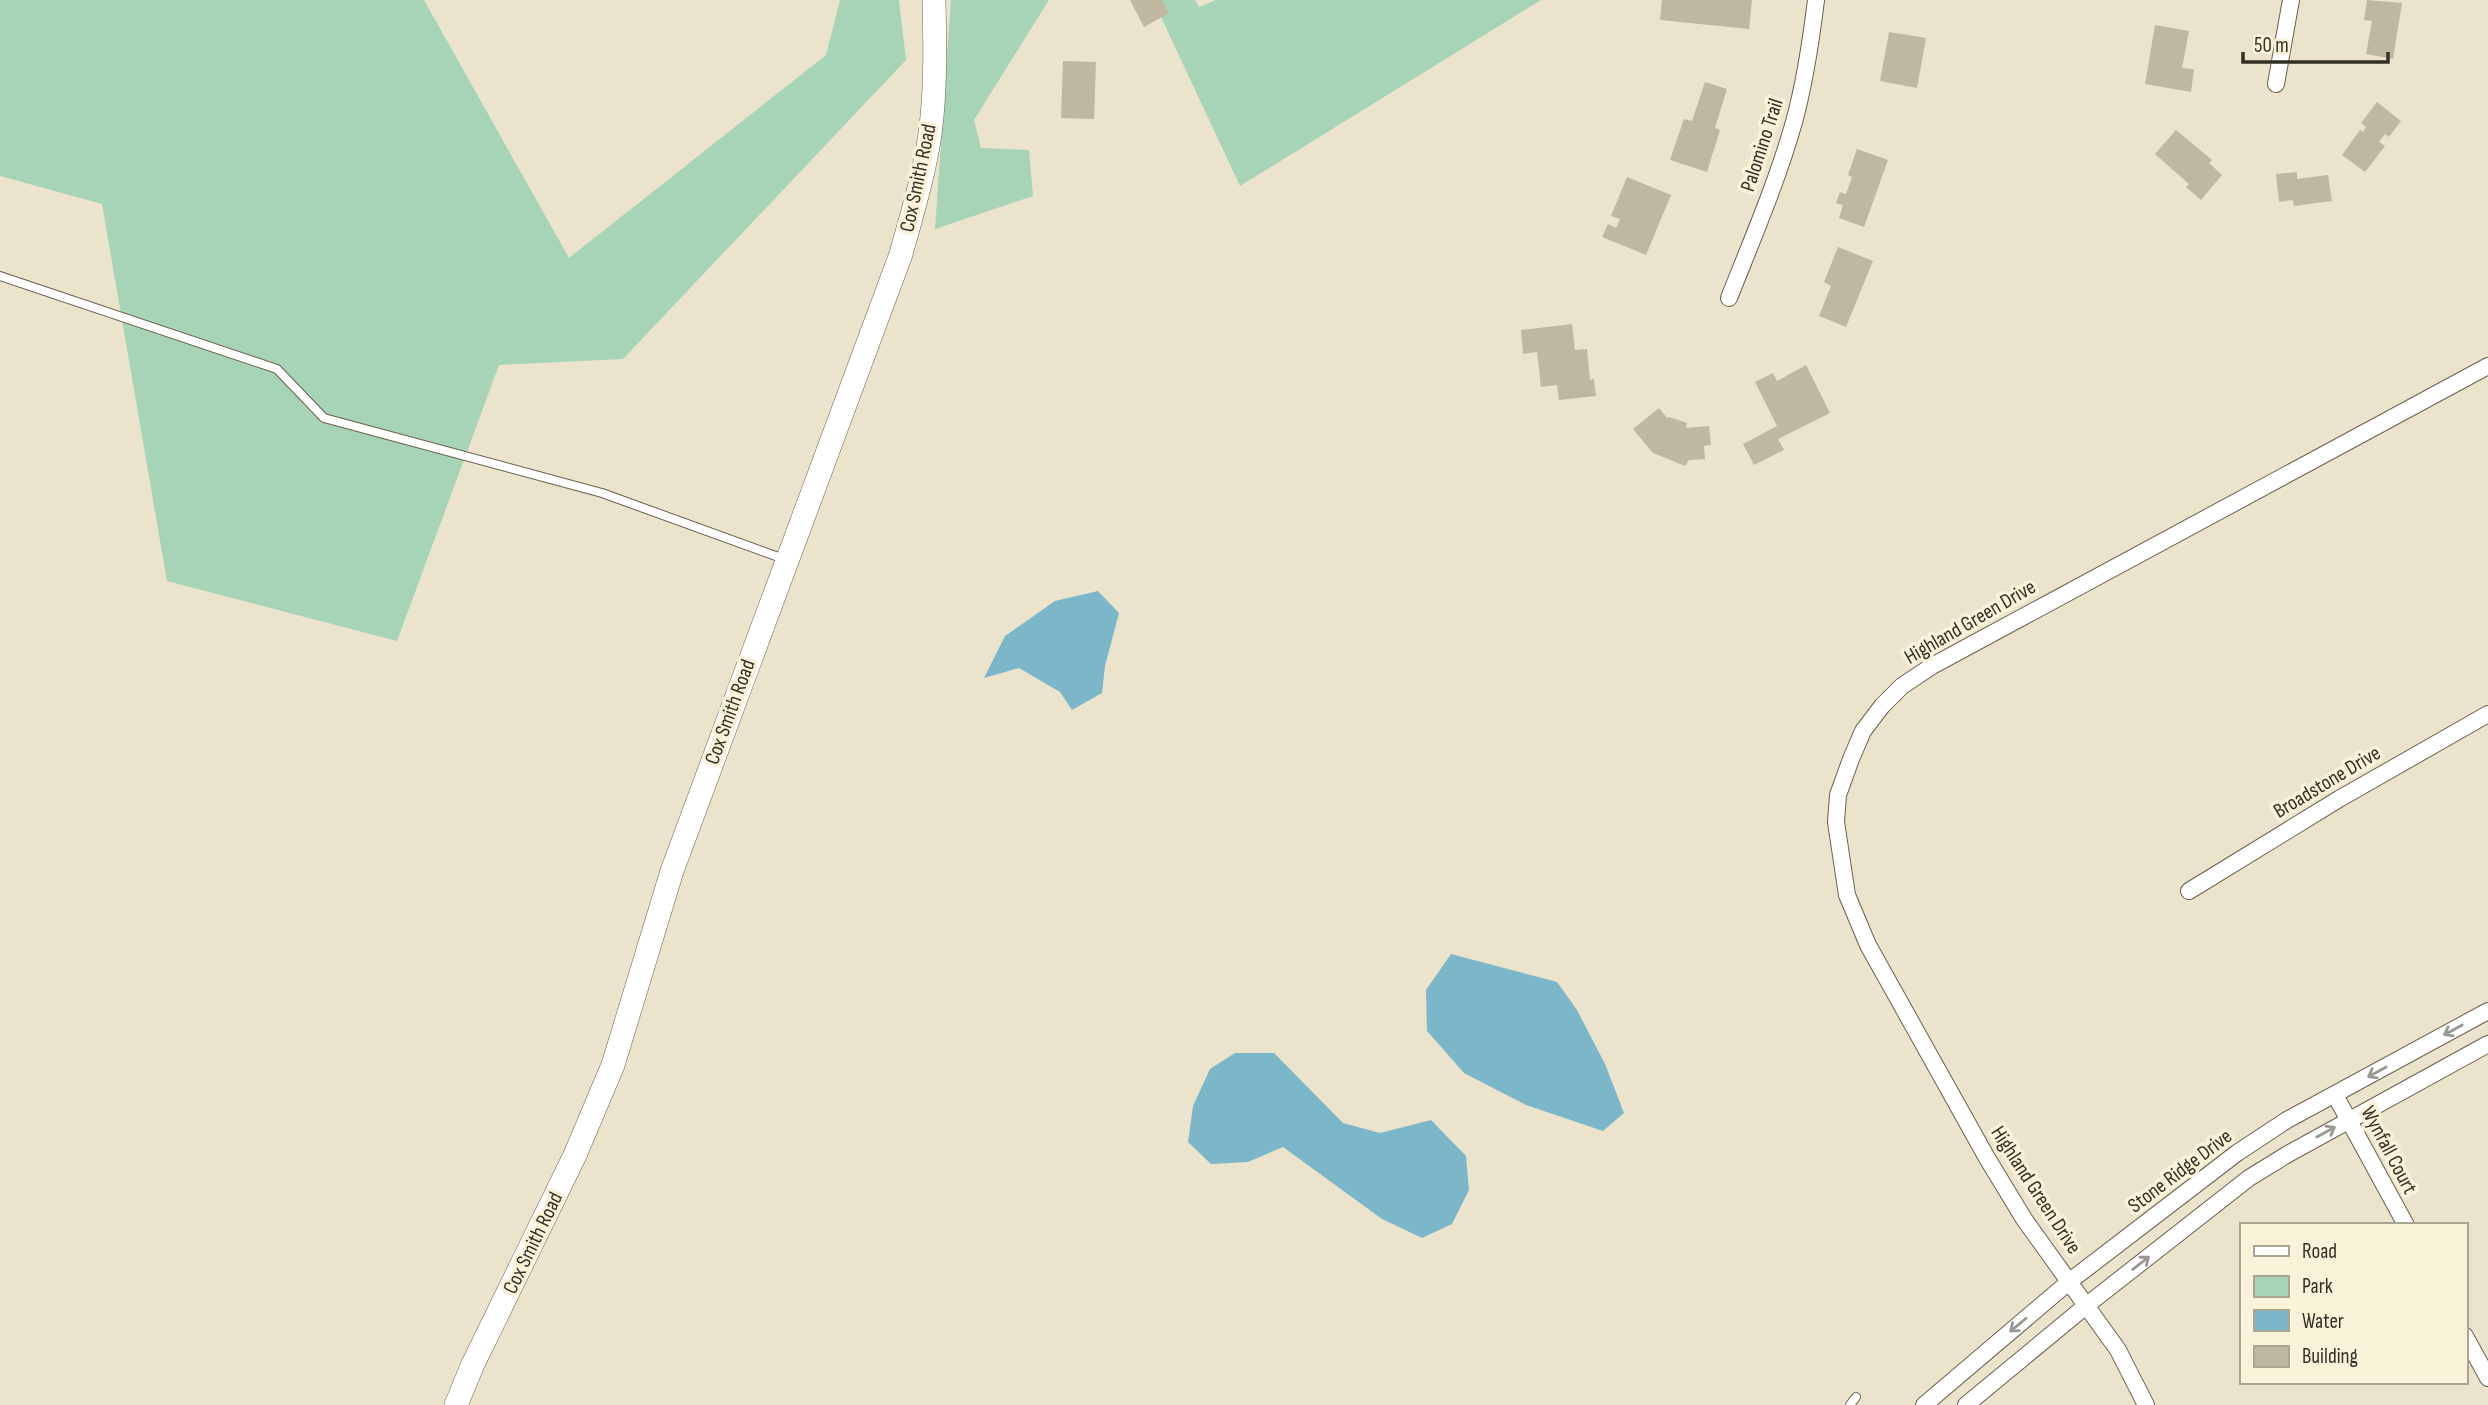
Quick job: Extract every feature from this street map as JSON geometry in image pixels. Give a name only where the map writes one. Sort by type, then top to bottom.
[{"type":"street","name":"Cox Smith Road","points":[[456,1405],[472,1364],[565,1176],[613,1065],[672,871],[901,254],[920,186],[930,132],[935,54],[933,0]]},
{"type":"street","name":"Palomino Trail","points":[[1729,298],[1782,162],[1808,63],[1816,0]]},
{"type":"street","points":[[2276,84],[2291,0]]},
{"type":"street","name":"Highland Green Drive","points":[[2146,1405],[2118,1350],[2024,1219],[1987,1158],[1868,945],[1847,895],[1836,822],[1838,795],[1859,740],[1882,706],[1902,686],[1932,666],[2488,366]]},
{"type":"street","name":"Broadstone Drive","points":[[2189,891],[2339,799],[2488,714]]},
{"type":"street","name":"Stone Ridge Drive","points":[[1924,1405],[2070,1281],[2237,1153],[2287,1120],[2488,1011]]},
{"type":"street","points":[[1966,1405],[2087,1305],[2249,1178],[2488,1044]]},
{"type":"street","name":"Wynfall Court","points":[[2334,1095],[2405,1223]]},
{"type":"street","points":[[2467,1340],[2488,1378]]},
{"type":"lane","points":[[0,276],[277,369],[324,418],[602,493],[787,560]]},
{"type":"green space","points":[[0,0],[424,0],[569,258],[826,55],[840,0],[899,0],[906,60],[623,359],[499,365],[397,641],[167,581],[102,204],[0,176]]},
{"type":"green space","points":[[951,0],[1049,0],[974,120],[981,148],[1029,150],[1033,196],[935,229]]},
{"type":"green space","points":[[1153,0],[1195,0],[1199,7],[1216,0],[1541,0],[1240,186]]},
{"type":"water","points":[[1098,591],[1119,613],[1105,666],[1102,693],[1072,710],[1060,692],[1019,668],[984,678],[1005,636],[1055,601]]},
{"type":"water","points":[[1451,954],[1557,982],[1577,1010],[1605,1064],[1624,1113],[1603,1131],[1526,1105],[1464,1073],[1427,1031],[1426,990]]},
{"type":"water","points":[[1235,1053],[1274,1053],[1343,1123],[1380,1133],[1431,1120],[1466,1156],[1469,1190],[1452,1224],[1422,1238],[1382,1219],[1283,1147],[1248,1162],[1211,1164],[1188,1142],[1193,1106],[1210,1069]]},
{"type":"building","points":[[1130,0],[1162,0],[1169,13],[1144,27]]},
{"type":"building","points":[[1662,0],[1752,0],[1749,29],[1660,20]]},
{"type":"building","points":[[2367,0],[2402,3],[2393,59],[2366,54],[2372,21],[2364,20]]},
{"type":"building","points":[[2155,25],[2189,31],[2182,68],[2194,69],[2191,92],[2145,84]]},
{"type":"building","points":[[1889,32],[1926,38],[1917,88],[1880,81]]},
{"type":"building","points":[[1063,61],[1096,62],[1094,119],[1061,118]]},
{"type":"building","points":[[1705,82],[1727,89],[1715,128],[1720,130],[1707,172],[1670,160],[1684,119],[1692,121]]},
{"type":"building","points":[[2377,102],[2401,121],[2389,137],[2385,134],[2379,142],[2385,146],[2365,172],[2342,155],[2360,130],[2363,132],[2366,127],[2361,123]]},
{"type":"building","points":[[2176,130],[2212,160],[2209,163],[2222,175],[2201,200],[2186,187],[2189,184],[2155,154]]},
{"type":"building","points":[[1857,149],[1888,160],[1864,227],[1839,218],[1843,205],[1836,203],[1840,192],[1846,194],[1852,177],[1848,175]]},
{"type":"building","points":[[2297,172],[2297,179],[2328,175],[2332,201],[2294,206],[2293,200],[2279,202],[2276,174]]},
{"type":"building","points":[[1627,177],[1671,195],[1646,255],[1602,237],[1608,224],[1616,228],[1620,219],[1611,216]]},
{"type":"building","points":[[1838,247],[1873,261],[1846,327],[1819,316],[1831,286],[1824,282]]},
{"type":"building","points":[[1572,324],[1575,350],[1587,349],[1590,380],[1594,379],[1596,396],[1559,400],[1557,385],[1541,387],[1537,352],[1523,354],[1521,330]]},
{"type":"building","points":[[1806,365],[1830,413],[1778,439],[1784,450],[1754,465],[1743,444],[1777,426],[1755,382],[1773,373],[1777,381]]},
{"type":"building","points":[[1659,408],[1667,418],[1687,423],[1686,428],[1709,426],[1711,445],[1704,446],[1705,459],[1689,460],[1685,466],[1653,453],[1633,429]]}]
